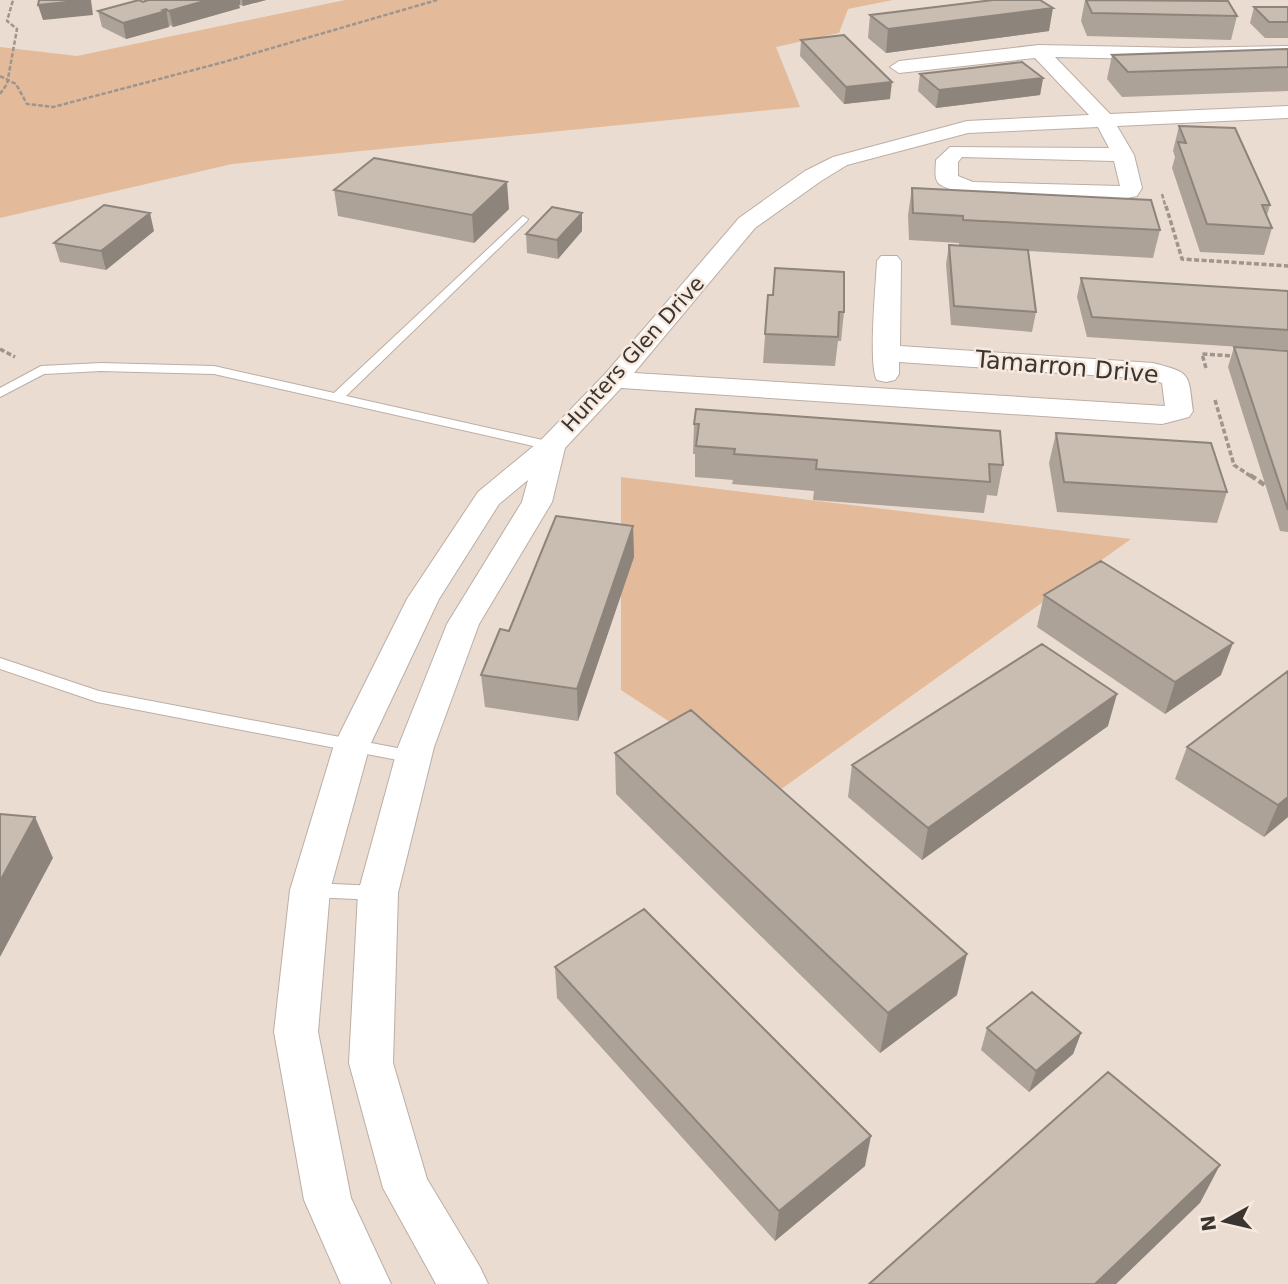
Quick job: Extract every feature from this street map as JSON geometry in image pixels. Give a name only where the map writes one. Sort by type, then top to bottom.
[{"type":"street","points":[[899,67],[1039,51],[1186,54],[1288,52]]},
{"type":"street","points":[[1039,51],[1104,120],[1123,155],[1129,191],[1118,193],[971,187],[947,180],[947,160],[957,151],[1123,155]]},
{"type":"street","points":[[1104,120],[1288,112]]},
{"type":"street","name":"Hunters Glen Drive","points":[[366,1284],[328,1200],[296,1032],[310,890],[352,746],[423,599],[488,498],[551,446],[614,380],[747,223],[813,176],[840,161],[967,127],[1104,120]]},
{"type":"street","points":[[887,396],[885,353],[890,261]]},
{"type":"street","name":"Tamarron Drive","points":[[614,380],[1162,416],[1179,411],[1175,378],[1153,371],[885,353]]},
{"type":"street","name":"Hunters Glen Drive","points":[[463,1284],[407,1188],[371,1063],[379,893],[413,757],[463,624],[537,502],[551,446]]},
{"type":"lane","points":[[338,397],[523,219]]},
{"type":"lane","points":[[0,393],[41,370],[101,367],[214,370],[551,446]]},
{"type":"lane","points":[[0,663],[97,696],[413,757]]},
{"type":"lane","points":[[310,890],[379,893]]},
{"type":"path","points":[[0,94],[8,80],[17,29],[7,21],[13,0]]},
{"type":"path","points":[[0,76],[16,84],[27,104],[53,107],[224,62],[437,0]]},
{"type":"path","points":[[1161,192],[1182,259],[1288,267]]},
{"type":"path","points":[[1209,379],[1202,354],[1239,356]]},
{"type":"path","points":[[1213,391],[1234,464],[1266,486]]},
{"type":"shaded area","points":[[345,0],[893,0],[848,9],[839,33],[776,47],[800,107],[232,164],[0,218],[0,47],[77,56]]},
{"type":"shaded area","points":[[621,477],[1131,539],[777,792],[621,690]]},
{"type":"building","points":[[39,0],[86,0],[38,5]]},
{"type":"building","points":[[139,0],[208,0],[169,11],[166,9],[123,23],[98,11]]},
{"type":"building","points":[[993,0],[1040,0],[1053,8],[888,29],[870,15]]},
{"type":"building","points":[[1086,0],[1228,1],[1237,16],[1092,13]]},
{"type":"building","points":[[1254,7],[1288,7],[1288,22],[1269,22]]},
{"type":"building","points":[[844,35],[892,82],[846,87],[801,40]]},
{"type":"building","points":[[1288,49],[1288,67],[1128,72],[1112,55]]},
{"type":"building","points":[[1022,62],[1043,78],[939,90],[920,74]]},
{"type":"building","points":[[1179,126],[1235,128],[1270,205],[1262,205],[1272,228],[1207,224],[1178,142],[1186,143]]},
{"type":"building","points":[[374,158],[507,182],[472,215],[334,190]]},
{"type":"building","points":[[912,188],[1151,200],[1160,230],[963,220],[963,216],[913,213]]},
{"type":"building","points":[[104,205],[150,213],[101,251],[54,243]]},
{"type":"building","points":[[552,207],[582,213],[557,240],[526,234]]},
{"type":"building","points":[[949,245],[1028,250],[1036,312],[954,306]]},
{"type":"building","points":[[775,268],[844,272],[844,312],[839,312],[838,337],[765,334],[768,295],[773,295]]},
{"type":"building","points":[[1081,278],[1288,291],[1288,330],[1092,317]]},
{"type":"building","points":[[1234,347],[1288,351],[1288,510]]},
{"type":"building","points":[[696,409],[1000,431],[1003,465],[989,464],[990,482],[816,469],[817,460],[734,454],[735,449],[696,446],[699,424],[694,424]]},
{"type":"building","points":[[1056,433],[1211,443],[1227,492],[1064,482]]},
{"type":"building","points":[[556,516],[633,526],[577,689],[481,675],[500,629],[509,631]]},
{"type":"building","points":[[1101,561],[1233,643],[1175,682],[1044,595]]},
{"type":"building","points":[[1042,644],[1117,694],[928,828],[852,765]]},
{"type":"building","points":[[1288,671],[1288,797],[1278,805],[1187,747]]},
{"type":"building","points":[[691,710],[967,954],[888,1013],[615,753]]},
{"type":"building","points":[[0,814],[35,817],[0,881]]},
{"type":"building","points":[[644,909],[871,1136],[779,1211],[555,967]]},
{"type":"building","points":[[1032,992],[1081,1033],[1036,1071],[987,1028]]},
{"type":"building","points":[[1108,1072],[1220,1165],[1095,1284],[869,1284]]}]
